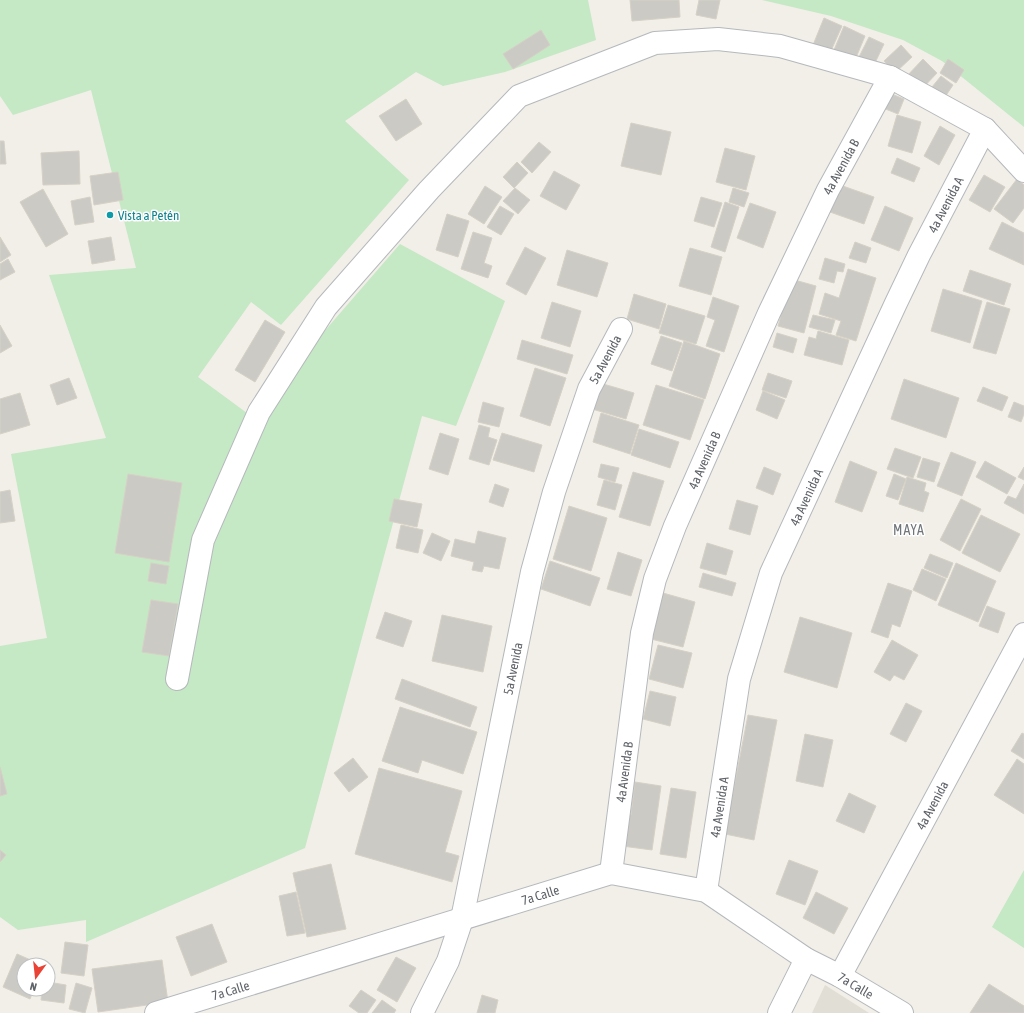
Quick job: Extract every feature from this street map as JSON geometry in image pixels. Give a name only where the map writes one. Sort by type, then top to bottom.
[{"type":"street","points":[[178,679],[203,540],[259,412],[326,307],[429,190],[519,96],[655,43],[718,39],[780,46],[890,77],[985,129],[1024,171]]},
{"type":"street","name":"4a Avenida B","points":[[611,873],[642,633],[655,579],[675,526],[769,313],[828,190],[890,77]]},
{"type":"street","name":"4a Avenida A","points":[[706,891],[739,679],[771,573],[919,255],[985,129]]},
{"type":"street","name":"5a Avenida","points":[[422,1013],[448,961],[462,919],[532,572],[554,492],[589,389],[621,329]]},
{"type":"street","name":"4a Avenida","points":[[840,976],[1024,634]]},
{"type":"street","name":"7a Calle","points":[[156,1013],[611,873],[706,891],[806,959],[840,976],[902,1013]]},
{"type":"street","points":[[779,1013],[806,959]]},
{"type":"shaded area","points":[[825,985],[869,1013],[812,1013]]},
{"type":"green space","points":[[0,0],[588,0],[596,40],[505,72],[443,86],[416,72],[345,121],[409,180],[281,325],[251,302],[198,377],[251,416],[400,244],[505,301],[456,426],[422,416],[305,848],[86,942],[86,920],[18,930],[0,917],[0,646],[47,638],[11,454],[106,438],[49,275],[136,268],[91,90],[13,115],[0,96]]},
{"type":"green space","points":[[762,0],[1024,0],[1024,127],[942,61],[903,40],[831,16]]},
{"type":"green space","points":[[1024,870],[1024,948],[992,927]]},
{"type":"building","points":[[630,0],[679,0],[680,17],[632,21]]},
{"type":"building","points":[[699,0],[720,0],[716,19],[696,15]]},
{"type":"building","points":[[824,18],[842,26],[830,53],[813,45]]},
{"type":"building","points":[[844,26],[865,36],[855,60],[834,50]]},
{"type":"building","points":[[541,30],[550,45],[513,69],[503,54]]},
{"type":"building","points":[[869,37],[884,44],[874,65],[859,57]]},
{"type":"building","points":[[901,45],[912,57],[895,73],[884,61]]},
{"type":"building","points":[[923,59],[937,73],[920,91],[906,77]]},
{"type":"building","points":[[948,59],[964,70],[956,83],[940,73]]},
{"type":"building","points":[[941,76],[953,85],[945,97],[932,87]]},
{"type":"building","points":[[889,93],[904,99],[898,114],[883,108]]},
{"type":"building","points":[[406,99],[422,124],[396,141],[379,116]]},
{"type":"building","points":[[897,115],[921,122],[912,153],[888,146]]},
{"type":"building","points":[[631,123],[671,132],[661,175],[621,166]]},
{"type":"building","points":[[940,126],[955,135],[939,165],[924,156]]},
{"type":"building","points":[[0,141],[4,141],[6,164],[0,164]]},
{"type":"building","points":[[539,142],[551,152],[532,173],[521,162]]},
{"type":"building","points":[[725,148],[755,156],[746,190],[716,182]]},
{"type":"building","points":[[79,151],[80,184],[43,185],[41,153]]},
{"type":"building","points":[[897,158],[920,168],[914,182],[891,173]]},
{"type":"building","points":[[517,162],[528,173],[514,188],[503,177]]},
{"type":"building","points":[[554,171],[580,185],[566,210],[540,196]]},
{"type":"building","points":[[118,172],[123,200],[94,205],[90,176]]},
{"type":"building","points":[[984,175],[1005,187],[990,212],[969,200]]},
{"type":"building","points":[[1017,179],[1024,185],[1024,208],[1013,223],[994,209]]},
{"type":"building","points":[[840,185],[874,197],[864,224],[830,212]]},
{"type":"building","points":[[485,186],[502,197],[484,224],[468,214]]},
{"type":"building","points":[[515,188],[530,200],[518,214],[503,201]]},
{"type":"building","points":[[733,188],[749,193],[744,207],[729,202]]},
{"type":"building","points":[[43,189],[68,234],[46,247],[20,202]]},
{"type":"building","points":[[90,197],[94,222],[75,225],[71,201]]},
{"type":"building","points":[[701,197],[722,203],[714,227],[694,221]]},
{"type":"building","points":[[725,202],[739,207],[725,252],[711,247]]},
{"type":"building","points":[[750,203],[776,212],[763,248],[737,238]]},
{"type":"building","points":[[500,206],[514,214],[501,235],[487,227]]},
{"type":"building","points":[[885,206],[913,218],[899,251],[871,240]]},
{"type":"building","points":[[447,214],[469,221],[458,257],[436,250]]},
{"type":"building","points":[[1002,222],[1024,233],[1024,265],[989,249]]},
{"type":"building","points":[[473,232],[492,238],[484,263],[492,266],[488,278],[461,269]]},
{"type":"building","points":[[0,237],[11,255],[0,262]]},
{"type":"building","points":[[111,237],[115,260],[92,264],[88,241]]},
{"type":"building","points":[[855,242],[871,248],[866,263],[849,258]]},
{"type":"building","points":[[525,247],[546,258],[526,295],[506,284]]},
{"type":"building","points":[[690,248],[722,257],[711,295],[679,286]]},
{"type":"building","points":[[567,250],[608,263],[597,297],[557,285]]},
{"type":"building","points":[[825,258],[845,264],[843,272],[837,271],[834,283],[819,279]]},
{"type":"building","points":[[8,259],[15,272],[0,280],[0,264]]},
{"type":"building","points":[[848,269],[876,278],[856,341],[836,335],[841,321],[819,314],[825,293],[839,298]]},
{"type":"building","points":[[970,270],[1011,284],[1004,305],[963,291]]},
{"type":"building","points":[[791,279],[816,286],[804,333],[778,326]]},
{"type":"building","points":[[943,289],[982,301],[970,343],[931,331]]},
{"type":"building","points":[[634,294],[666,304],[659,329],[627,319]]},
{"type":"building","points":[[713,297],[739,306],[724,352],[706,346],[715,320],[707,317]]},
{"type":"building","points":[[552,302],[581,311],[570,347],[541,338]]},
{"type":"building","points":[[987,302],[1010,309],[996,354],[973,348]]},
{"type":"building","points":[[668,305],[705,316],[696,344],[659,333]]},
{"type":"building","points":[[813,315],[835,320],[831,333],[809,327]]},
{"type":"building","points":[[265,320],[285,332],[255,382],[235,370]]},
{"type":"building","points":[[0,325],[12,346],[0,353]]},
{"type":"building","points":[[818,331],[849,340],[842,365],[804,355],[809,337],[816,339]]},
{"type":"building","points":[[777,333],[797,339],[793,353],[773,347]]},
{"type":"building","points":[[661,336],[682,343],[672,371],[651,364]]},
{"type":"building","points":[[522,340],[573,355],[567,374],[517,359]]},
{"type":"building","points":[[684,341],[720,354],[705,399],[669,386]]},
{"type":"building","points":[[535,368],[566,378],[550,426],[520,416]]},
{"type":"building","points":[[768,373],[792,381],[786,398],[762,390]]},
{"type":"building","points":[[69,378],[77,398],[57,405],[50,385]]},
{"type":"building","points":[[904,379],[959,398],[946,438],[891,419]]},
{"type":"building","points":[[600,383],[634,393],[626,419],[592,409]]},
{"type":"building","points":[[656,385],[704,400],[690,440],[643,425]]},
{"type":"building","points":[[983,387],[1008,397],[1002,411],[977,401]]},
{"type":"building","points":[[763,391],[785,400],[777,419],[756,410]]},
{"type":"building","points":[[20,393],[30,425],[0,434],[0,399]]},
{"type":"building","points":[[483,402],[504,408],[499,427],[478,422]]},
{"type":"building","points":[[1014,402],[1024,406],[1024,414],[1021,422],[1008,417]]},
{"type":"building","points":[[601,413],[639,425],[630,454],[593,442]]},
{"type":"building","points":[[479,425],[490,428],[488,437],[497,440],[489,465],[469,459]]},
{"type":"building","points":[[639,429],[679,442],[670,468],[631,455]]},
{"type":"building","points":[[440,433],[459,439],[448,475],[429,469]]},
{"type":"building","points":[[502,433],[542,445],[534,472],[493,460]]},
{"type":"building","points":[[895,448],[921,457],[913,478],[887,469]]},
{"type":"building","points":[[951,452],[976,462],[962,496],[937,486]]},
{"type":"building","points":[[923,458],[940,463],[934,482],[917,477]]},
{"type":"building","points":[[850,461],[877,472],[862,512],[835,502]]},
{"type":"building","points":[[985,461],[1016,478],[1007,494],[976,477]]},
{"type":"building","points":[[601,464],[619,468],[615,482],[598,477]]},
{"type":"building","points":[[764,467],[781,474],[773,495],[756,488]]},
{"type":"building","points":[[1024,467],[1024,480],[1018,477]]},
{"type":"building","points":[[633,472],[664,481],[650,526],[619,517]]},
{"type":"building","points":[[128,474],[182,483],[169,562],[115,553]]},
{"type":"building","points":[[894,474],[906,479],[898,500],[886,496]]},
{"type":"building","points":[[907,477],[926,483],[924,491],[929,493],[923,512],[899,504]]},
{"type":"building","points":[[604,480],[622,485],[615,510],[597,505]]},
{"type":"building","points":[[495,484],[509,489],[503,507],[489,502]]},
{"type":"building","points":[[1024,484],[1024,514],[1004,503],[1008,496],[1016,499]]},
{"type":"building","points":[[10,490],[15,521],[0,523],[0,492]]},
{"type":"building","points":[[394,499],[422,504],[417,527],[389,521]]},
{"type":"building","points":[[961,499],[981,509],[960,551],[940,540]]},
{"type":"building","points":[[737,500],[758,506],[750,535],[729,529]]},
{"type":"building","points":[[569,506],[607,518],[591,571],[553,559]]},
{"type":"building","points":[[981,515],[1020,534],[1000,572],[962,553]]},
{"type":"building","points":[[401,525],[423,530],[418,553],[396,548]]},
{"type":"building","points":[[478,531],[506,538],[499,569],[484,566],[482,572],[472,570],[474,562],[451,556],[455,539],[475,544]]},
{"type":"building","points":[[432,533],[450,541],[441,561],[423,553]]},
{"type":"building","points":[[707,543],[733,551],[726,575],[700,568]]},
{"type":"building","points":[[618,552],[642,560],[631,596],[607,589]]},
{"type":"building","points":[[930,554],[953,563],[947,578],[924,568]]},
{"type":"building","points":[[550,561],[600,578],[590,606],[541,589]]},
{"type":"building","points":[[151,563],[169,566],[166,584],[148,581]]},
{"type":"building","points":[[956,563],[996,581],[978,622],[938,605]]},
{"type":"building","points":[[922,569],[946,579],[936,601],[913,590]]},
{"type":"building","points":[[703,573],[736,583],[732,596],[699,587]]},
{"type":"building","points":[[888,583],[912,591],[900,627],[892,624],[888,638],[871,632]]},
{"type":"building","points":[[663,593],[695,602],[683,647],[651,639]]},
{"type":"building","points":[[151,600],[178,604],[169,656],[142,652]]},
{"type":"building","points":[[987,606],[1005,613],[998,633],[979,626]]},
{"type":"building","points":[[385,612],[412,621],[403,647],[376,638]]},
{"type":"building","points":[[442,615],[492,626],[483,672],[432,661]]},
{"type":"building","points":[[800,617],[852,633],[837,688],[784,672]]},
{"type":"building","points":[[892,640],[918,655],[904,680],[894,675],[890,681],[874,672]]},
{"type":"building","points":[[658,645],[692,653],[683,688],[649,679]]},
{"type":"building","points":[[402,679],[477,707],[470,727],[395,699]]},
{"type":"building","points":[[650,691],[676,697],[670,726],[643,719]]},
{"type":"building","points":[[906,703],[922,711],[906,742],[890,734]]},
{"type":"building","points":[[400,707],[477,732],[463,774],[422,760],[418,773],[382,761]]},
{"type":"building","points":[[748,715],[777,720],[754,840],[725,834]]},
{"type":"building","points":[[1022,733],[1024,734],[1024,759],[1011,751]]},
{"type":"building","points":[[805,734],[833,740],[823,787],[796,781]]},
{"type":"building","points":[[353,758],[368,777],[349,792],[334,773]]},
{"type":"building","points":[[1017,759],[1024,764],[1024,814],[994,795]]},
{"type":"building","points":[[0,767],[7,794],[0,796]]},
{"type":"building","points":[[379,768],[462,791],[445,852],[459,856],[452,882],[355,854]]},
{"type":"building","points":[[635,782],[661,786],[652,850],[622,846],[626,814],[631,815]]},
{"type":"building","points":[[671,788],[696,792],[686,858],[660,854]]},
{"type":"building","points":[[849,793],[876,806],[864,833],[836,821]]},
{"type":"building","points":[[0,850],[6,855],[0,862]]},
{"type":"building","points":[[789,860],[818,871],[805,905],[776,894]]},
{"type":"building","points":[[331,864],[346,929],[307,937],[293,873]]},
{"type":"building","points":[[296,892],[305,933],[287,936],[279,896]]},
{"type":"building","points":[[816,892],[848,908],[834,934],[803,918]]},
{"type":"building","points":[[212,924],[227,962],[191,976],[176,937]]},
{"type":"building","points":[[65,942],[88,945],[84,976],[61,973]]},
{"type":"building","points":[[17,954],[24,957],[16,957],[16,993],[3,987]]},
{"type":"building","points":[[396,957],[416,968],[397,1002],[377,990]]},
{"type":"building","points":[[162,960],[168,1002],[98,1012],[92,969]]},
{"type":"building","points":[[56,983],[66,985],[64,1003],[41,1000],[41,997],[56,997]]},
{"type":"building","points":[[76,983],[92,988],[85,1013],[69,1009]]},
{"type":"building","points":[[989,984],[1024,1006],[1024,1013],[970,1013]]},
{"type":"building","points":[[361,990],[376,1000],[367,1013],[359,1013],[349,1006]]},
{"type":"building","points":[[482,995],[498,1000],[495,1013],[477,1013]]},
{"type":"building","points":[[382,1000],[396,1010],[394,1013],[372,1013]]},
{"type":"place","name":"Vista a Petén","points":[[110,215]]},
{"type":"district","name":"MAYA","points":[[909,530]]}]
